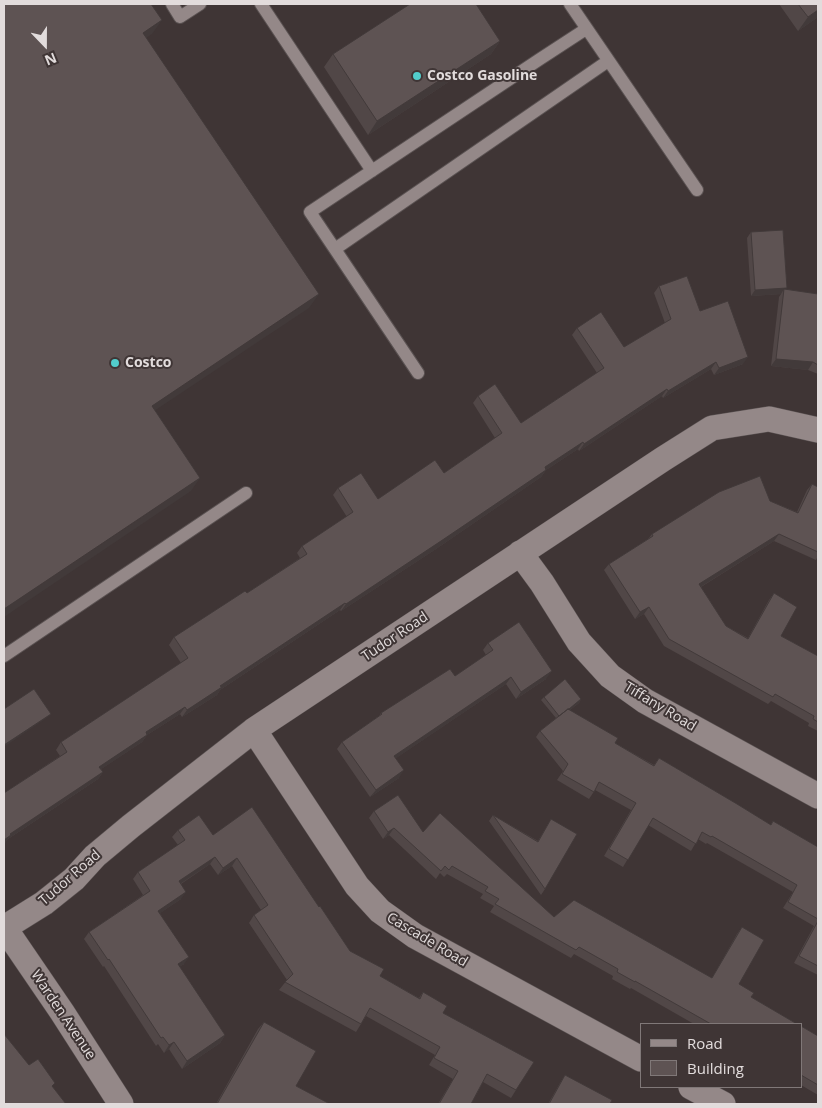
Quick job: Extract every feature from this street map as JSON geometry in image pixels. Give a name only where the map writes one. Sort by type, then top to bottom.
[{"type":"street","name":"Tudor Road","points":[[4,927],[44,903],[131,826],[254,730],[712,428],[769,419],[818,430]]},
{"type":"street","name":"Tiffany Road","points":[[520,553],[542,583],[579,642],[610,676],[645,701],[818,796]]},
{"type":"street","name":"Cascade Road","points":[[254,730],[357,886],[380,911],[415,936],[640,1058]]},
{"type":"street","name":"Warden Avenue","points":[[4,927],[62,1012],[121,1104]]},
{"type":"street","points":[[693,1088],[723,1104]]},
{"type":"lane","points":[[172,4],[180,17],[200,4]]},
{"type":"lane","points":[[261,4],[372,171]]},
{"type":"lane","points":[[570,4],[697,190]]},
{"type":"lane","points":[[418,373],[310,212],[586,29]]},
{"type":"lane","points":[[335,249],[608,61]]},
{"type":"lane","points":[[4,656],[246,493]]},
{"type":"building","name":"Costco","points":[[4,4],[151,4],[162,20],[143,33],[319,294],[152,406],[200,478],[4,609]]},
{"type":"building","points":[[410,4],[476,4],[500,41],[377,121],[333,54]]},
{"type":"building","points":[[798,4],[818,4],[818,10],[808,17]]},
{"type":"building","points":[[783,230],[787,288],[755,290],[751,232]]},
{"type":"building","points":[[687,276],[700,311],[728,301],[748,357],[719,368],[716,362],[668,391],[667,389],[584,444],[583,442],[545,467],[546,470],[220,686],[222,687],[187,710],[185,707],[146,732],[147,735],[99,767],[103,772],[10,834],[4,840],[4,793],[67,752],[61,742],[188,658],[174,637],[307,554],[302,546],[353,512],[338,488],[361,473],[378,499],[435,460],[444,473],[502,433],[478,396],[495,384],[521,423],[604,368],[577,328],[601,312],[624,347],[671,319],[659,286]]},
{"type":"building","points":[[784,289],[818,294],[818,365],[813,362],[776,359]]},
{"type":"building","points":[[760,476],[770,501],[798,513],[812,484],[818,487],[818,552],[779,534],[699,584],[726,626],[748,639],[774,593],[797,607],[781,636],[818,656],[818,722],[813,719],[814,716],[775,694],[773,697],[669,639],[649,607],[640,612],[609,564],[653,536],[652,534],[719,492]]},
{"type":"building","points":[[519,622],[552,671],[521,692],[511,677],[394,756],[404,770],[376,790],[342,742],[381,713],[450,669],[455,676],[493,650],[488,643]]},
{"type":"building","points":[[565,679],[581,699],[559,716],[544,697]]},
{"type":"building","points":[[34,689],[51,714],[4,745],[4,709]]},
{"type":"building","points":[[568,709],[618,738],[615,743],[654,766],[659,758],[771,825],[773,821],[818,847],[818,919],[788,902],[797,885],[702,832],[696,844],[653,818],[628,860],[609,849],[636,803],[599,782],[594,792],[562,774],[568,764],[540,731]]},
{"type":"building","points":[[398,795],[423,832],[440,813],[554,917],[574,900],[712,978],[742,927],[764,940],[739,984],[754,993],[751,997],[795,1023],[709,1023],[617,972],[618,969],[579,947],[576,950],[495,904],[499,899],[485,891],[488,887],[452,866],[449,870],[445,866],[441,871],[394,828],[388,832],[374,811]]},
{"type":"building","points":[[252,807],[350,951],[384,969],[380,976],[420,999],[423,992],[447,1006],[443,1013],[534,1062],[516,1090],[487,1074],[471,1104],[439,1104],[458,1071],[434,1058],[440,1047],[370,1008],[361,1024],[285,982],[293,974],[254,915],[268,905],[237,858],[223,868],[215,857],[179,881],[186,892],[158,911],[189,957],[178,964],[225,1035],[187,1061],[174,1042],[169,1045],[163,1037],[161,1038],[89,932],[150,891],[138,872],[185,840],[178,830],[199,815],[213,835]]},
{"type":"building","points":[[493,815],[538,842],[551,819],[577,834],[545,889]]},
{"type":"building","points":[[818,921],[818,966],[799,956]]},
{"type":"building","points":[[264,1022],[316,1051],[296,1086],[330,1104],[217,1104]]},
{"type":"building","points":[[802,1027],[818,1036],[818,1085],[802,1076]]},
{"type":"building","points":[[4,1034],[29,1065],[38,1059],[55,1083],[52,1086],[66,1104],[4,1104]]},
{"type":"building","points":[[565,1075],[612,1100],[610,1104],[549,1104]]},
{"type":"place","name":"Costco Gasoline","points":[[417,76]]},
{"type":"place","name":"Costco","points":[[115,363]]}]
